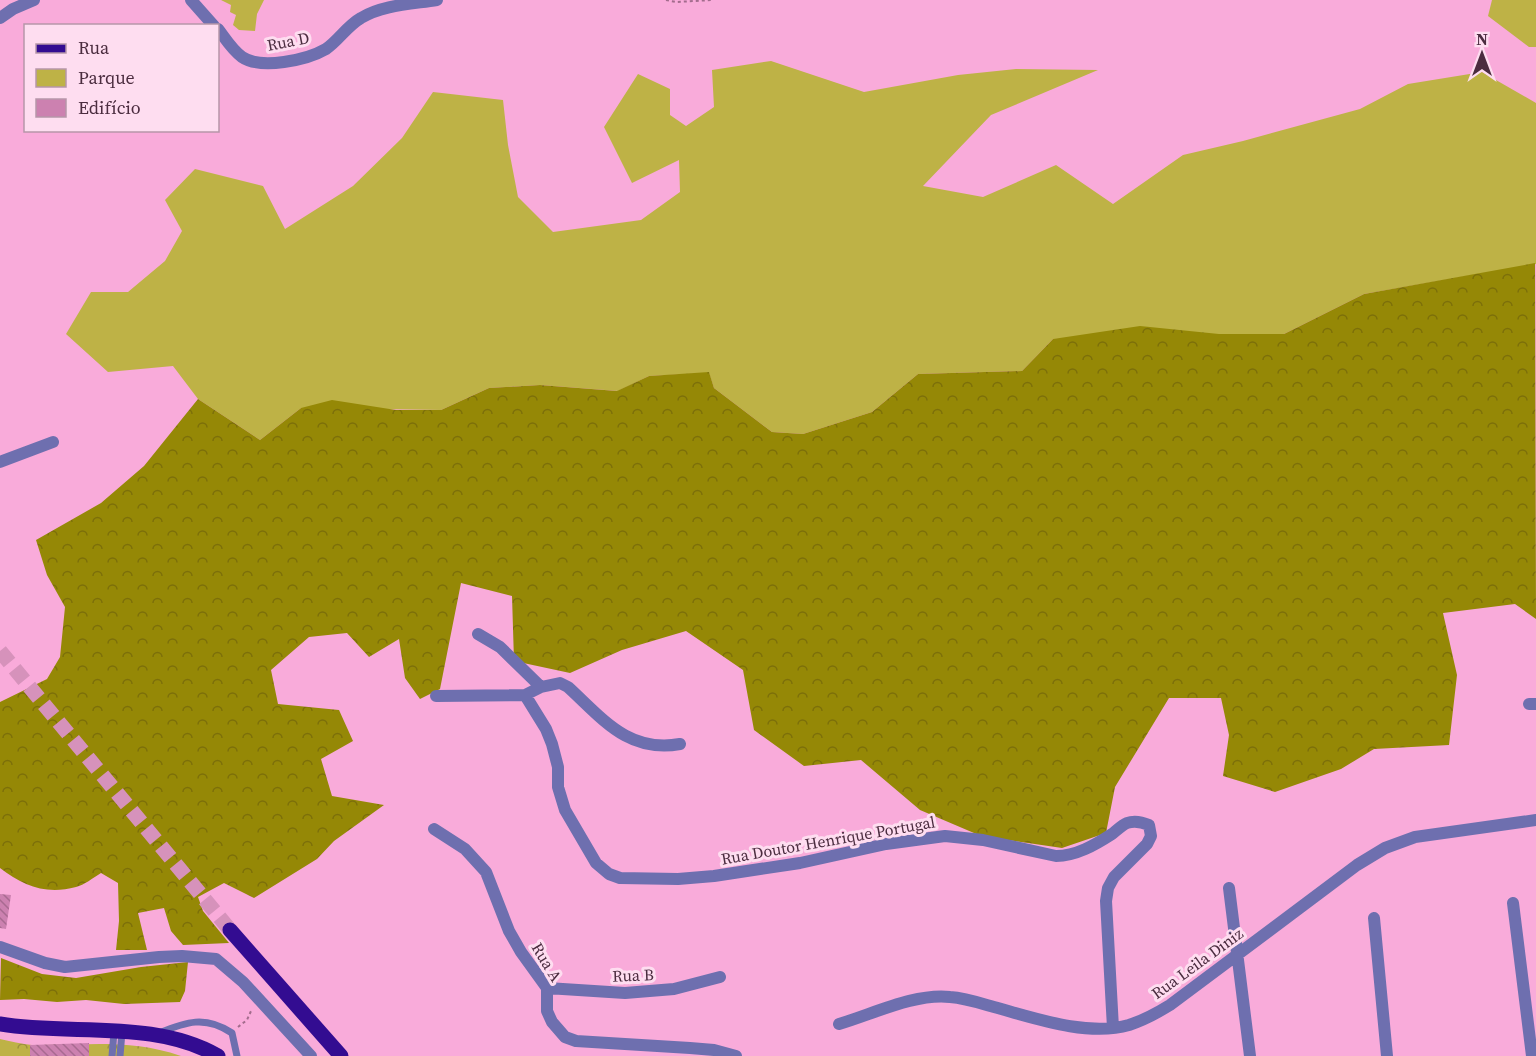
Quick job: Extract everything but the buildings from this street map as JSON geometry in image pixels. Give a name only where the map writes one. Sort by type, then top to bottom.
[{"type":"main road","points":[[230,930],[341,1056]]},
{"type":"main road","points":[[0,1024],[157,1034],[218,1056]]},
{"type":"street","points":[[0,18],[13,9],[34,0]]},
{"type":"street","points":[[191,0],[212,24]]},
{"type":"street","name":"Rua D","points":[[219,30],[244,59],[253,62],[282,62],[310,56],[325,49],[360,19],[374,12],[437,0]]},
{"type":"street","points":[[0,462],[53,442]]},
{"type":"street","points":[[478,634],[500,647],[541,687]]},
{"type":"street","points":[[436,696],[525,695],[541,687],[560,683],[568,687],[630,740],[650,745],[680,744]]},
{"type":"street","name":"Rua Doutor Henrique Portugal","points":[[525,695],[546,729],[552,744],[558,767],[558,787],[565,810],[596,863],[609,874],[620,878],[678,879],[714,876],[800,863],[886,844],[938,836],[983,840],[1056,856],[1067,856],[1109,835],[1126,823],[1141,821],[1149,825],[1151,836],[1147,844],[1114,877],[1108,888],[1106,901],[1113,1028]]},
{"type":"street","name":"Rua Leila Diniz","points":[[839,1024],[917,999],[949,997],[1044,1020],[1092,1028],[1129,1025],[1151,1017],[1170,1005],[1357,865],[1385,848],[1415,837],[1536,820]]},
{"type":"street","name":"Rua A","points":[[434,829],[465,849],[486,872],[509,931],[547,988],[547,1011],[552,1022],[565,1037],[576,1041],[714,1050],[736,1056]]},
{"type":"street","points":[[1229,888],[1250,1056]]},
{"type":"street","points":[[1513,903],[1530,990],[1532,1056]]},
{"type":"street","points":[[1374,918],[1387,1056]]},
{"type":"street","points":[[0,947],[45,963],[66,967],[159,957],[182,956],[216,959],[257,997],[311,1056]]},
{"type":"street","name":"Rua B","points":[[547,988],[625,993],[674,989],[720,977]]},
{"type":"lane","points":[[157,1034],[186,1022],[196,1021],[222,1026],[232,1033],[237,1056]]},
{"type":"lane","points":[[112,1056],[118,1032]]},
{"type":"lane","points":[[118,1032],[120,1056]]},
{"type":"path","points":[[666,0],[702,2],[713,0]]},
{"type":"path","points":[[232,1033],[247,1020],[257,997]]},
{"type":"green space","points":[[221,0],[264,0],[257,14],[255,31],[239,30],[233,25],[236,15],[230,12],[231,5]]},
{"type":"green space","points":[[1492,0],[1536,0],[1536,47],[1529,47],[1488,16]]},
{"type":"green space","points":[[771,61],[864,92],[958,75],[1016,69],[1098,70],[991,115],[923,186],[983,197],[1056,165],[1113,204],[1183,155],[1360,109],[1408,84],[1482,72],[1536,103],[1536,264],[1364,294],[1284,334],[1053,339],[1022,371],[918,374],[872,412],[803,434],[772,432],[714,388],[709,373],[649,376],[618,391],[540,385],[489,388],[441,410],[301,408],[260,440],[198,399],[173,366],[108,372],[66,334],[91,292],[128,292],[165,261],[182,231],[165,200],[195,169],[263,186],[285,229],[353,186],[402,138],[433,92],[503,100],[508,145],[518,197],[553,232],[641,220],[680,192],[679,160],[632,183],[604,127],[638,74],[670,89],[670,115],[686,126],[714,107],[712,70]]},
{"type":"green space","points":[[1535,263],[1536,619],[1515,604],[1443,613],[1457,675],[1449,745],[1374,749],[1341,769],[1275,792],[1223,776],[1229,735],[1221,698],[1169,698],[1115,787],[1106,833],[1062,848],[981,836],[920,810],[861,760],[804,766],[754,730],[743,670],[686,631],[622,650],[570,673],[514,661],[512,596],[461,583],[440,689],[420,699],[405,678],[399,639],[369,657],[347,633],[309,637],[271,670],[278,704],[339,710],[353,741],[321,759],[332,796],[384,805],[334,841],[317,859],[254,898],[224,883],[198,897],[203,911],[229,943],[183,945],[171,931],[164,908],[138,913],[147,950],[116,950],[119,921],[118,883],[101,873],[76,887],[45,889],[17,880],[0,868],[0,702],[47,679],[60,657],[65,607],[47,575],[36,540],[101,503],[144,466],[198,399],[260,440],[301,408],[332,400],[396,410],[441,410],[489,388],[540,385],[617,391],[649,376],[709,372],[714,388],[772,432],[803,434],[872,412],[918,374],[1022,371],[1053,339],[1140,326],[1219,334],[1284,334],[1364,294]]},
{"type":"green space","points":[[1,958],[42,974],[76,978],[188,962],[185,991],[180,1002],[124,1004],[86,1000],[57,1002],[24,999],[0,1000]]},
{"type":"green space","points":[[0,1039],[32,1045],[125,1045],[162,1050],[181,1056],[0,1056]]},
{"type":"tunnel","points":[[0,651],[230,930]]}]
